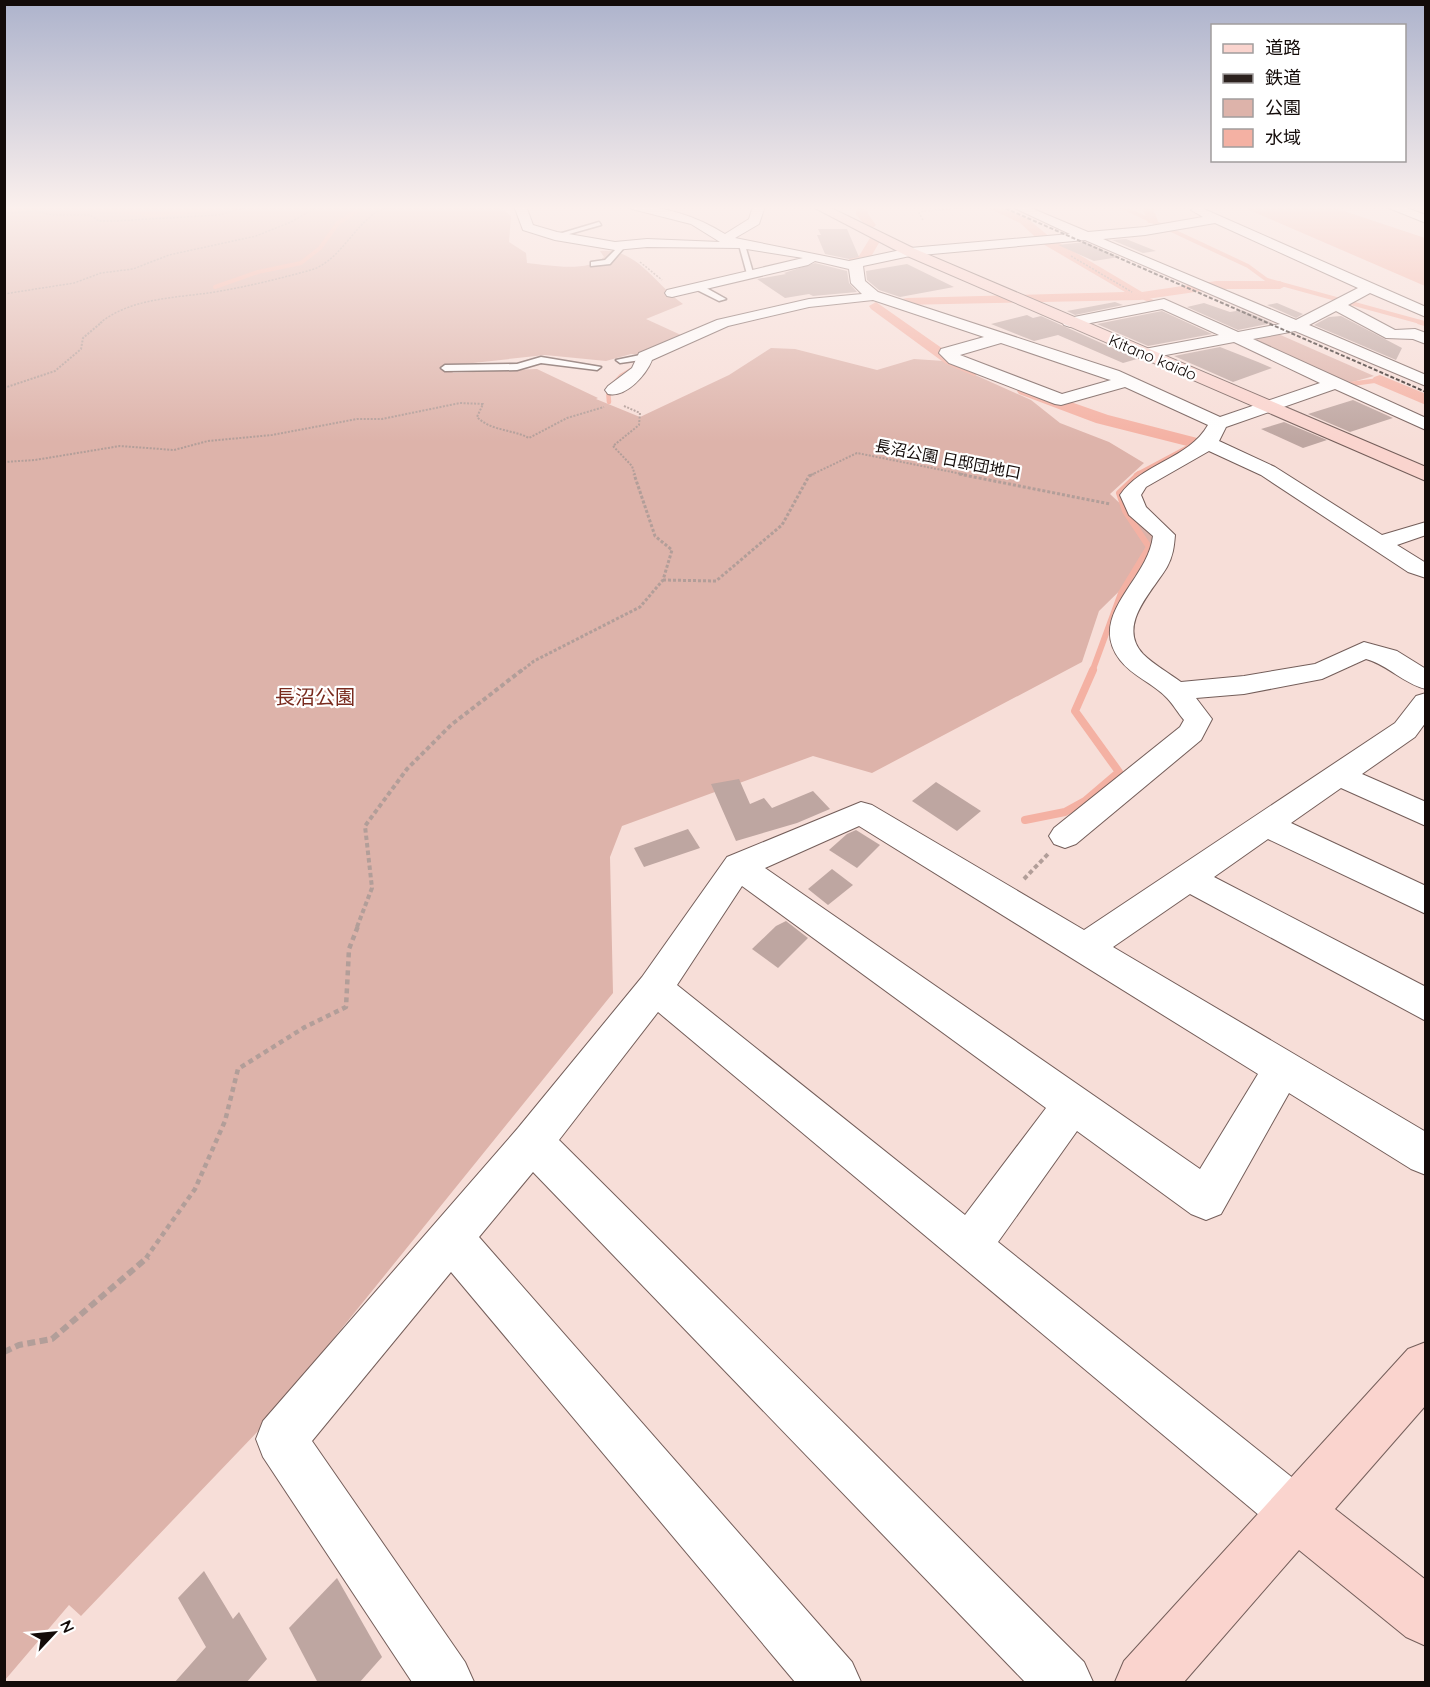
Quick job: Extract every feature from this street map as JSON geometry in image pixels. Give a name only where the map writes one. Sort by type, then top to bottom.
[{"type":"main road","name":"Kitano kaido","points":[[985,285],[1425,475]]},
{"type":"main road","points":[[1145,1683],[1425,1367]]},
{"type":"main road","points":[[1296,1513],[1425,1617]]},
{"type":"street","points":[[672,293],[707,285]]},
{"type":"street","points":[[860,285],[873,295],[1113,375],[1124,382],[1219,423]]},
{"type":"street","points":[[1199,285],[1425,381]]},
{"type":"street","points":[[1358,285],[1425,313]]},
{"type":"street","points":[[1207,288],[1239,286],[1312,317]]},
{"type":"street","points":[[1145,354],[1296,326],[1367,289]]},
{"type":"street","points":[[615,397],[639,371],[645,357],[723,323],[808,303],[860,299],[873,295]]},
{"type":"street","points":[[1070,322],[1164,304],[1425,424]]},
{"type":"street","points":[[1336,305],[1392,335],[1415,334],[1425,339]]},
{"type":"street","points":[[1000,338],[947,353],[955,359],[1061,400],[1124,382]]},
{"type":"street","points":[[1065,836],[1191,733],[1198,719],[1176,691],[1129,655],[1120,635],[1123,618],[1133,596],[1154,572],[1165,547],[1164,535],[1137,510],[1130,495],[1139,483],[1208,443],[1219,423],[1336,383]]},
{"type":"street","points":[[1208,443],[1268,471],[1425,571]]},
{"type":"street","points":[[1379,543],[1425,528]]},
{"type":"street","points":[[1176,691],[1254,684],[1322,671],[1364,650],[1388,657],[1425,681]]},
{"type":"street","points":[[1084,949],[1338,775],[1415,734],[1425,702]]},
{"type":"street","points":[[1338,775],[1425,814]]},
{"type":"street","points":[[445,1683],[281,1439],[532,1142],[655,988],[738,866],[861,813],[1425,1155]]},
{"type":"street","points":[[1266,825],[1425,902]]},
{"type":"street","points":[[738,866],[1206,1199],[1282,1068]]},
{"type":"street","points":[[1188,878],[1425,1005]]},
{"type":"street","points":[[655,988],[1296,1513]]},
{"type":"street","points":[[969,1246],[1073,1104]]},
{"type":"street","points":[[532,1142],[1065,1683]]},
{"type":"street","points":[[450,1237],[832,1683]]},
{"type":"lane","points":[[698,287],[722,299]]},
{"type":"lane","points":[[620,360],[645,357]]},
{"type":"lane","points":[[445,368],[517,367],[541,360],[597,367]]},
{"type":"path","points":[[4,294],[63,285]]},
{"type":"path","points":[[4,388],[55,371],[81,349],[83,338],[109,316],[137,305],[171,297],[210,293],[246,285]]},
{"type":"path","points":[[4,462],[35,460],[120,447],[174,450],[208,441],[272,435],[357,419],[382,419],[460,403],[483,404],[477,417],[487,427],[513,430],[530,438],[567,418],[615,397],[640,413],[639,425],[613,446],[632,466],[655,536],[672,550],[663,580],[640,607],[534,661],[502,689],[451,725],[407,768],[365,826],[372,888],[349,949],[346,1007],[305,1027],[238,1069],[225,1121],[195,1190],[152,1253],[52,1339],[19,1345],[4,1352]]},
{"type":"path","name":"長沼公園 日邸団地口","points":[[663,580],[716,581],[782,525],[809,476],[857,453],[1137,510]]},
{"type":"path","points":[[1003,900],[1065,836]]},
{"type":"green space","name":"長沼公園","points":[[5,285],[661,285],[683,304],[646,319],[681,335],[641,355],[631,354],[606,361],[545,355],[464,364],[452,373],[537,369],[598,398],[596,399],[640,417],[729,375],[771,348],[795,349],[877,370],[914,359],[944,361],[1031,400],[1060,423],[1109,442],[1144,463],[1110,494],[1147,529],[1156,542],[1150,561],[1099,611],[1082,662],[872,773],[813,756],[622,826],[610,857],[613,993],[262,1427],[81,1616],[69,1605],[5,1680]]},
{"type":"green space","points":[[1276,333],[1374,376],[1345,384],[1247,339]]},
{"type":"building","points":[[765,285],[851,285],[857,292],[813,296],[809,294],[785,298]]},
{"type":"building","points":[[873,285],[949,285],[954,287],[900,297],[879,290]]},
{"type":"building","points":[[1115,302],[1123,305],[1075,315],[1067,311]]},
{"type":"building","points":[[1204,303],[1230,312],[1242,310],[1272,323],[1238,330],[1187,307]]},
{"type":"building","points":[[1277,303],[1303,314],[1296,318],[1267,305]]},
{"type":"building","points":[[1162,311],[1212,334],[1148,346],[1097,324]]},
{"type":"building","points":[[1027,315],[1033,318],[1041,316],[1137,359],[1123,363],[1058,335],[1034,341],[991,324]]},
{"type":"building","points":[[1341,316],[1402,348],[1396,360],[1314,325],[1329,317]]},
{"type":"building","points":[[1220,347],[1272,368],[1233,382],[1174,356]]},
{"type":"building","points":[[1353,400],[1393,418],[1350,432],[1308,414]]},
{"type":"building","points":[[1284,422],[1327,440],[1303,448],[1261,429]]},
{"type":"building","points":[[739,779],[750,804],[764,798],[772,808],[813,791],[830,809],[797,823],[736,841],[711,784]]},
{"type":"building","points":[[936,782],[981,811],[957,831],[912,801]]},
{"type":"building","points":[[688,829],[700,848],[644,867],[634,848]]},
{"type":"building","points":[[856,830],[880,845],[857,868],[829,850],[847,834]]},
{"type":"building","points":[[832,869],[853,885],[828,905],[808,889]]},
{"type":"building","points":[[786,921],[808,938],[778,968],[752,949],[776,926]]},
{"type":"building","points":[[204,1571],[233,1619],[239,1612],[267,1659],[246,1683],[174,1683],[206,1647],[178,1598]]},
{"type":"building","points":[[337,1578],[382,1657],[359,1683],[318,1683],[289,1628]]},
{"type":"waterway","points":[[215,287],[222,285]]},
{"type":"waterway","points":[[1121,285],[1140,296]]},
{"type":"waterway","points":[[1140,296],[1216,285],[1280,285]]},
{"type":"waterway","points":[[1284,285],[1424,323]]},
{"type":"waterway","points":[[1140,296],[1162,306]]},
{"type":"waterway","points":[[907,302],[1140,296]]},
{"type":"waterway","points":[[876,306],[951,361],[974,371]]},
{"type":"waterway","points":[[1419,322],[1426,324]]},
{"type":"waterway","points":[[609,402],[608,390],[621,376],[633,369]]},
{"type":"waterway","points":[[1344,385],[1380,380]]},
{"type":"waterway","points":[[1380,380],[1426,400]]},
{"type":"waterway","points":[[1025,391],[1102,419],[1195,443]]},
{"type":"waterway","points":[[1136,475],[1194,444]]},
{"type":"waterway","points":[[1092,672],[1121,593],[1149,547],[1125,511],[1119,493],[1139,474]]},
{"type":"waterway","points":[[1025,820],[1065,812],[1085,801],[1119,772],[1075,711],[1093,670]]},
{"type":"railway","points":[[1180,285],[1426,392]]}]
